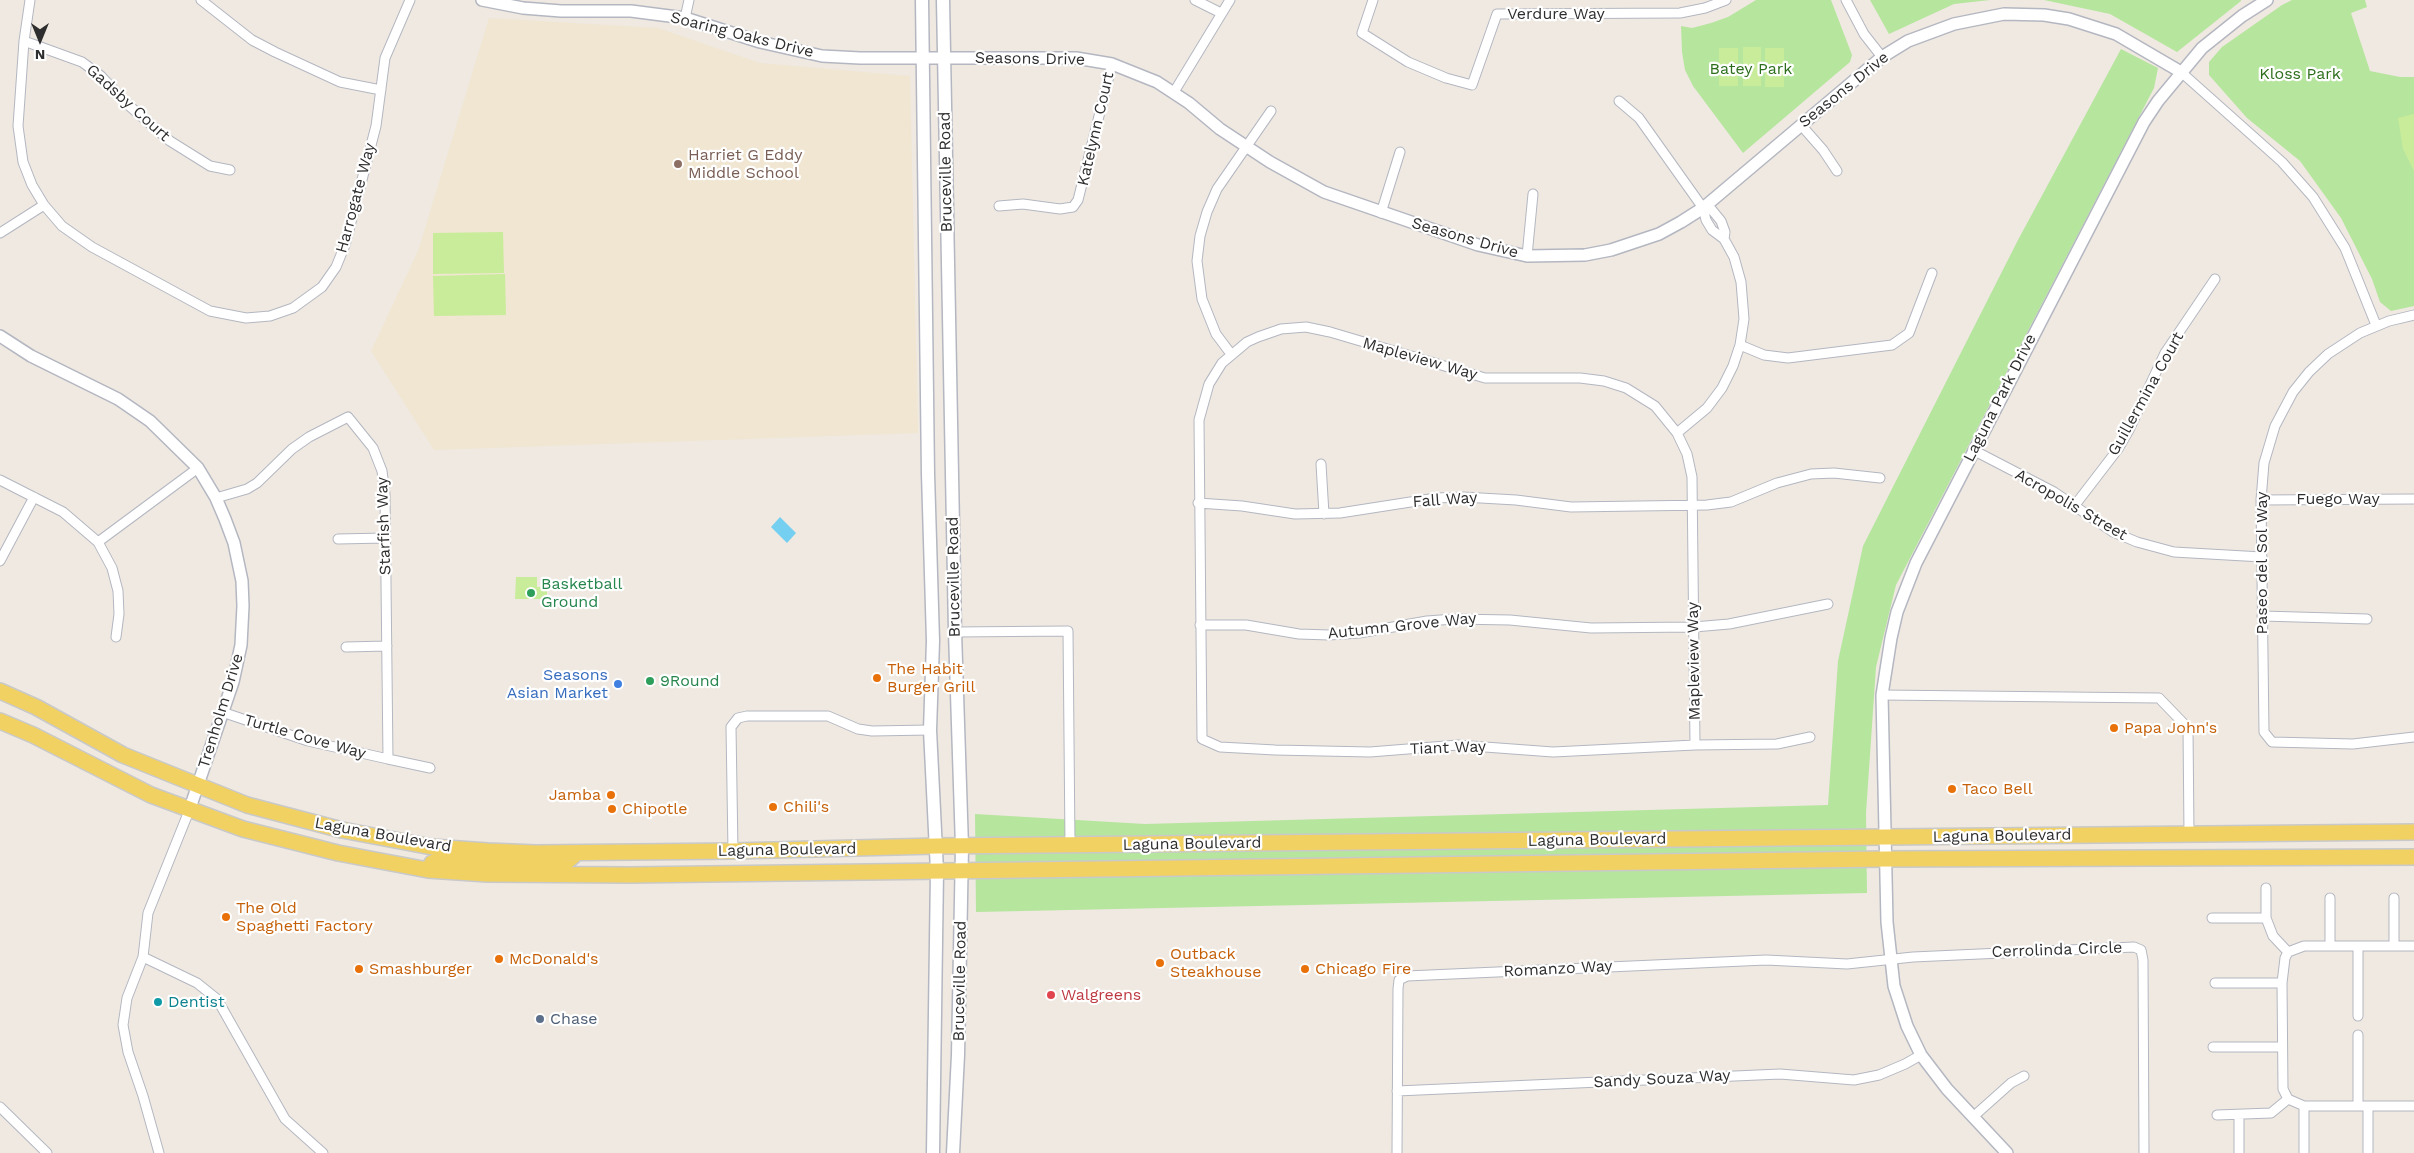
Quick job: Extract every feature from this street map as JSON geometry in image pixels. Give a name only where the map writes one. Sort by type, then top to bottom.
[{"type":"main road","name":"Bruceville Road","points":[[922,0],[928,474],[933,641],[930,730],[937,871],[933,1153]]},
{"type":"main road","name":"Bruceville Road","points":[[943,0],[955,632],[962,847],[958,1055],[952,1153]]},
{"type":"main road","name":"Laguna Boulevard","points":[[0,692],[36,707],[123,756],[247,805],[305,821],[432,846],[517,852],[733,851],[936,846],[2414,832]]},
{"type":"main road","name":"Laguna Boulevard","points":[[0,721],[33,735],[151,795],[190,811],[290,842],[428,870],[535,876],[1886,858],[2414,857]]},
{"type":"main road","points":[[428,870],[432,863],[444,858],[524,864],[565,863],[578,852]]},
{"type":"street","name":"Harrogate Way","points":[[30,0],[24,41],[18,138],[27,173],[44,205],[62,226],[81,241],[210,310],[246,318],[281,313],[303,302],[322,287],[341,256],[376,126],[383,70],[389,47],[410,0]]},
{"type":"street","points":[[200,0],[252,40],[275,52],[340,82],[381,90]]},
{"type":"street","name":"Soaring Oaks Drive","points":[[482,0],[533,9],[631,11],[685,18],[797,52],[860,58],[943,58]]},
{"type":"street","points":[[685,18],[689,0]]},
{"type":"street","points":[[1195,0],[1221,13]]},
{"type":"street","points":[[1174,92],[1230,0]]},
{"type":"street","name":"Verdure Way","points":[[1374,0],[1362,33],[1408,62],[1446,78],[1472,85],[1497,14],[1668,14],[1693,11],[1720,1]]},
{"type":"street","points":[[1846,0],[1864,34],[1882,57]]},
{"type":"street","name":"Laguna Park Drive","points":[[2006,1153],[1974,1116],[1947,1089],[1921,1055],[1907,1026],[1894,986],[1887,916],[1882,695],[1891,638],[1906,587],[1973,450],[2144,122],[2181,72],[2202,48],[2221,31],[2266,0]]},
{"type":"street","name":"Seasons Drive","points":[[943,58],[1076,58],[1112,64],[1157,82],[1174,92],[1246,147],[1324,192],[1478,246],[1527,256],[1576,255],[1611,250],[1659,234],[1703,208],[1882,57],[1908,41],[1954,24],[2004,14],[2031,14],[2069,19],[2112,32],[2139,45],[2181,72]]},
{"type":"street","name":"Gadsby Court","points":[[24,41],[82,62],[102,76],[126,103],[170,141],[210,166],[230,170]]},
{"type":"street","name":"Katelynn Court","points":[[999,206],[1023,204],[1060,210],[1073,207],[1078,200],[1112,64]]},
{"type":"street","points":[[2181,72],[2282,162],[2313,198],[2345,248],[2376,326]]},
{"type":"street","points":[[1619,101],[1639,118],[1703,208],[1712,210],[1721,221],[1725,232],[1724,239],[1734,258],[1741,282],[1744,307],[1740,345],[1731,372],[1715,399],[1698,418],[1677,433]]},
{"type":"street","points":[[1231,354],[1216,334],[1205,311],[1197,274],[1202,224],[1212,200],[1271,111]]},
{"type":"street","points":[[1800,125],[1823,150],[1837,171]]},
{"type":"street","points":[[1381,213],[1400,152]]},
{"type":"street","points":[[1527,256],[1534,194]]},
{"type":"street","points":[[0,233],[44,205]]},
{"type":"street","points":[[1740,345],[1764,355],[1788,358],[1892,345],[1902,340],[1909,332],[1932,273]]},
{"type":"street","name":"Guillermina Court","points":[[2075,505],[2118,449],[2129,430],[2165,353],[2215,279]]},
{"type":"street","name":"Paseo del Sol Way","points":[[2414,315],[2376,326],[2349,340],[2328,354],[2309,372],[2293,392],[2280,414],[2267,450],[2261,500],[2264,732],[2272,742],[2353,744],[2414,737]]},
{"type":"street","name":"Mapleview Way","points":[[1202,739],[1198,503],[1200,407],[1209,384],[1231,354],[1247,342],[1269,332],[1294,327],[1318,329],[1486,378],[1592,379],[1615,384],[1651,402],[1663,414],[1677,433],[1690,465],[1693,505],[1695,745]]},
{"type":"street","name":"Trenholm Drive","points":[[0,336],[31,356],[129,406],[160,429],[198,468],[216,498],[234,543],[242,581],[243,606],[239,657],[190,811]]},
{"type":"street","name":"Starfish Way","points":[[216,498],[247,489],[258,483],[292,449],[309,437],[348,417],[373,448],[382,470],[385,494],[388,759]]},
{"type":"street","name":"Acropolis Street","points":[[1973,450],[2054,492],[2113,532],[2149,546],[2187,553],[2262,557]]},
{"type":"street","points":[[1321,464],[1324,514]]},
{"type":"street","points":[[98,542],[198,468]]},
{"type":"street","name":"Fall Way","points":[[1198,503],[1242,506],[1296,514],[1340,513],[1436,498],[1463,497],[1571,506],[1693,505],[1731,502],[1777,483],[1811,474],[1834,473],[1880,478]]},
{"type":"street","points":[[0,480],[73,519],[98,542],[112,568],[118,591],[119,614],[116,637]]},
{"type":"street","points":[[0,561],[34,497]]},
{"type":"street","name":"Fuego Way","points":[[2261,500],[2414,499]]},
{"type":"street","points":[[338,539],[385,538]]},
{"type":"street","name":"Autumn Grove Way","points":[[1200,625],[1246,625],[1299,634],[1329,635],[1358,633],[1427,621],[1464,618],[1510,620],[1591,628],[1694,627],[1729,624],[1828,604]]},
{"type":"street","points":[[2262,616],[2367,619]]},
{"type":"street","points":[[955,632],[1068,631],[1070,846]]},
{"type":"street","points":[[346,647],[387,646]]},
{"type":"street","points":[[1882,695],[2159,698],[2188,728],[2189,834]]},
{"type":"street","name":"Turtle Cove Way","points":[[222,712],[308,741],[388,759]]},
{"type":"street","points":[[733,851],[731,727],[738,718],[747,716],[828,716],[852,727],[872,731],[930,730]]},
{"type":"street","name":"Tiant Way","points":[[1202,739],[1220,747],[1370,752],[1458,746],[1553,752],[1695,745],[1777,744],[1810,737]]},
{"type":"street","points":[[388,759],[430,768]]},
{"type":"street","points":[[159,1153],[128,1052],[123,1025],[127,998],[143,958],[148,913],[190,811]]},
{"type":"street","points":[[2266,888],[2266,918],[2273,936],[2288,952]]},
{"type":"street","points":[[2330,898],[2330,946]]},
{"type":"street","points":[[2394,898],[2394,946]]},
{"type":"street","points":[[2212,918],[2266,918]]},
{"type":"street","points":[[2414,946],[2304,946],[2288,952],[2283,964],[2282,983],[2283,1089],[2288,1099],[2304,1106],[2414,1106]]},
{"type":"street","points":[[2358,946],[2358,1016]]},
{"type":"street","name":"Cerrolinda Circle","points":[[1890,959],[1984,952],[2134,947],[2141,950],[2143,960],[2144,1153]]},
{"type":"street","points":[[143,958],[197,983],[217,999],[285,1119],[323,1153]]},
{"type":"street","name":"Romanzo Way","points":[[1397,1153],[1398,989],[1399,980],[1407,976],[1766,960],[1825,964],[1890,959]]},
{"type":"street","points":[[2215,983],[2282,983]]},
{"type":"street","points":[[2358,1035],[2358,1106]]},
{"type":"street","points":[[2213,1047],[2282,1047]]},
{"type":"street","name":"Sandy Souza Way","points":[[1397,1091],[1780,1074],[1854,1080],[1885,1073],[1921,1055]]},
{"type":"street","points":[[1974,1116],[2011,1083],[2024,1076]]},
{"type":"street","points":[[2216,1115],[2271,1113],[2288,1099]]},
{"type":"street","points":[[2304,1106],[2304,1153]]},
{"type":"street","points":[[2368,1106],[2368,1153]]},
{"type":"street","points":[[0,1107],[47,1153]]},
{"type":"street","points":[[2239,1115],[2239,1153]]},
{"type":"shaded area","name":"Harriet G Eddy Middle School","points":[[489,18],[658,28],[760,63],[910,76],[918,433],[434,450],[371,351],[418,251]]},
{"type":"green space","name":"Batey Park","points":[[1756,0],[1831,0],[1852,55],[1850,62],[1743,153],[1693,86],[1685,70],[1681,26],[1692,28],[1711,23],[1728,17]]},
{"type":"green space","points":[[1870,0],[1990,0],[1954,4],[1889,34]]},
{"type":"green space","points":[[2044,0],[2241,1],[2177,52],[2110,14]]},
{"type":"green space","name":"Kloss Park","points":[[2292,0],[2365,0],[2367,7],[2351,13],[2370,71],[2400,77],[2414,77],[2414,306],[2391,311],[2380,302],[2372,279],[2341,218],[2300,161],[2247,118],[2209,75],[2209,62],[2222,47]]},
{"type":"green space","points":[[1743,47],[1761,47],[1761,86],[1743,86]]},
{"type":"green space","points":[[1719,48],[1738,48],[1738,86],[1719,86]]},
{"type":"green space","points":[[1765,48],[1784,48],[1784,87],[1765,87]]},
{"type":"green space","points":[[2121,49],[2158,68],[2154,88],[1896,585],[1876,667],[1866,813],[1867,893],[976,912],[975,814],[1145,824],[1828,805],[1838,661],[1863,546],[2018,240]]},
{"type":"green space","points":[[2414,114],[2414,171],[2403,149],[2398,118]]},
{"type":"green space","points":[[503,232],[504,273],[433,274],[433,233]]},
{"type":"green space","points":[[505,274],[506,315],[434,316],[433,276]]},
{"type":"green space","name":"Basketball Ground","points":[[516,577],[537,577],[537,587],[547,587],[547,599],[515,599]]},
{"type":"water","points":[[780,517],[796,533],[787,543],[771,527]]},
{"type":"place","name":"Harriet G Eddy Middle School","points":[[678,164]]},
{"type":"place","name":"Basketball Ground","points":[[531,593]]},
{"type":"place","name":"The Habit Burger Grill","points":[[877,678]]},
{"type":"place","name":"9Round","points":[[650,681]]},
{"type":"place","name":"Seasons Asian Market","points":[[618,684]]},
{"type":"place","name":"Papa John's","points":[[2114,728]]},
{"type":"place","name":"Taco Bell","points":[[1952,789]]},
{"type":"place","name":"Jamba","points":[[611,795]]},
{"type":"place","name":"Chili's","points":[[773,807]]},
{"type":"place","name":"Chipotle","points":[[612,809]]},
{"type":"place","name":"The Old Spaghetti Factory","points":[[226,917]]},
{"type":"place","name":"McDonald's","points":[[499,959]]},
{"type":"place","name":"Outback Steakhouse","points":[[1160,963]]},
{"type":"place","name":"Smashburger","points":[[359,969]]},
{"type":"place","name":"Chicago Fire","points":[[1305,969]]},
{"type":"place","name":"Walgreens","points":[[1051,995]]},
{"type":"place","name":"Dentist","points":[[158,1002]]},
{"type":"place","name":"Chase","points":[[540,1019]]}]
